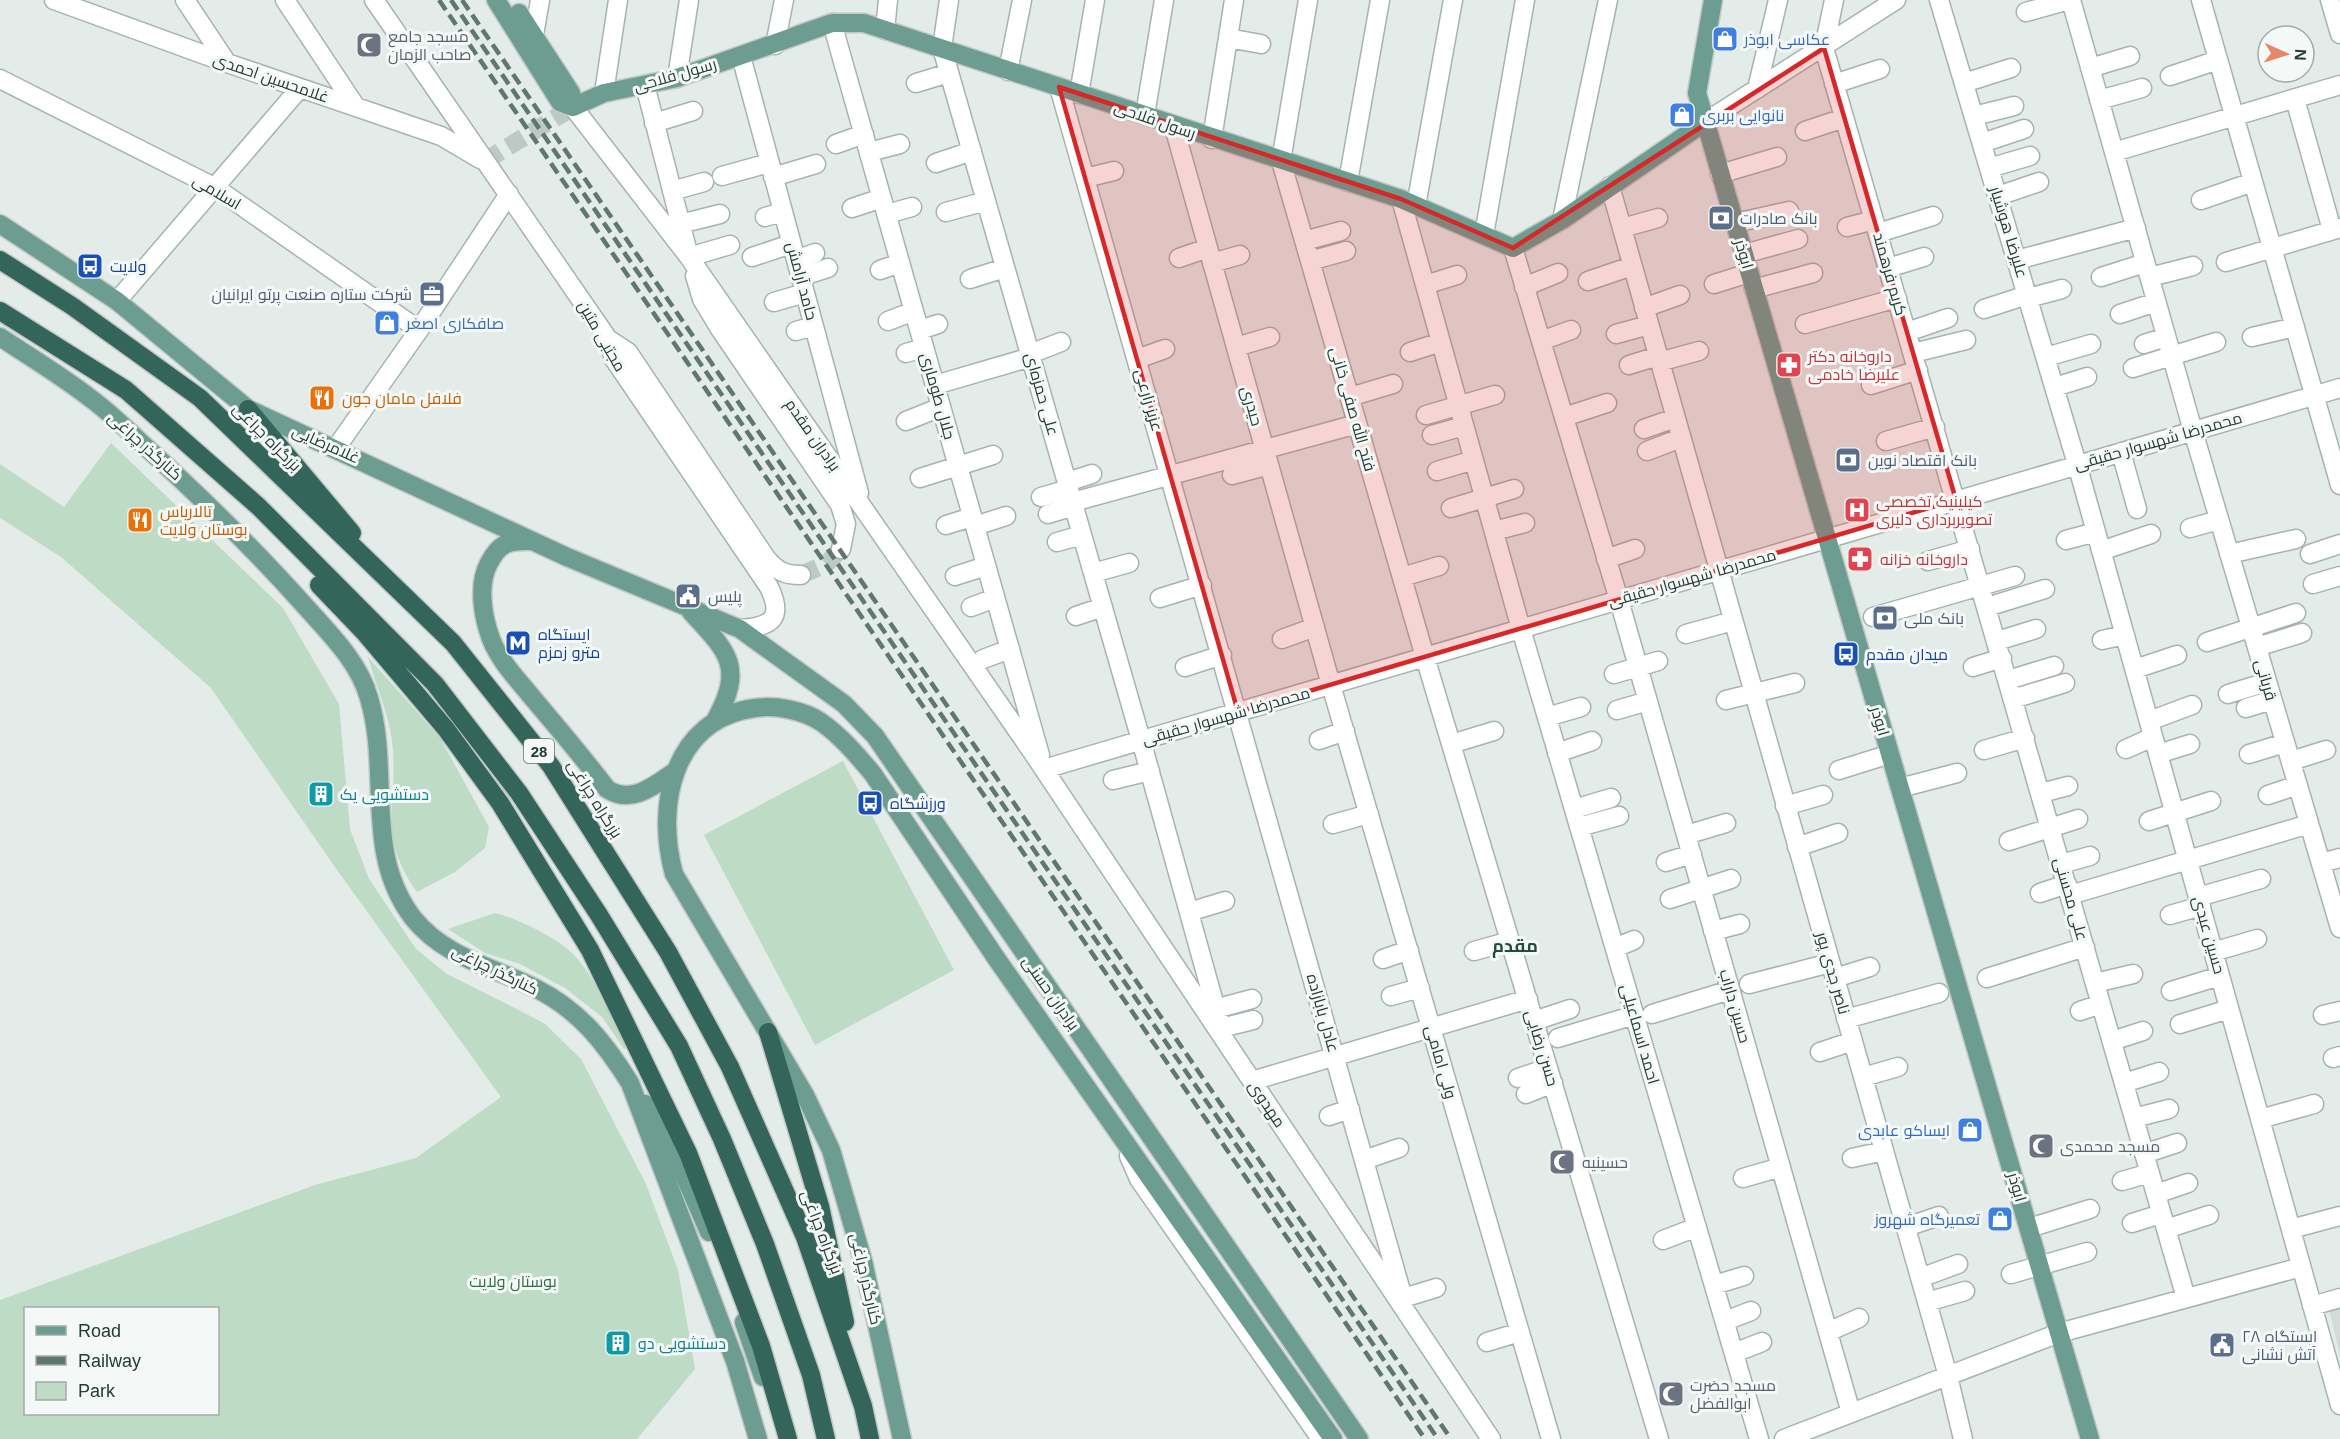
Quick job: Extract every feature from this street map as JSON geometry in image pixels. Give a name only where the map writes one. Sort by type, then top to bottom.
[{"type":"highway","name":"بزرگراه چراغی","points":[[0,260],[72,306],[200,398],[453,643],[551,766],[668,952],[730,1067],[805,1237],[863,1406],[870,1439]]},
{"type":"highway","name":"28","points":[[0,311],[126,390],[259,507],[435,684],[519,793],[599,915],[679,1046],[722,1139],[765,1244],[811,1376],[826,1439]]},
{"type":"highway","points":[[248,409],[326,500],[380,571]]},
{"type":"highway","points":[[259,507],[264,525],[364,632],[446,729],[500,803],[590,950],[688,1153],[761,1346],[788,1439]]},
{"type":"highway","points":[[768,1032],[820,1206],[863,1406]]},
{"type":"main road","name":"برادران مقدم","points":[[496,0],[571,93],[573,107]]},
{"type":"main road","name":"برادران مقدم","points":[[511,0],[529,39]]},
{"type":"main road","name":"ابوذر","points":[[1713,0],[1697,93],[2090,1439]]},
{"type":"main road","name":"رسول فلاحی","points":[[573,107],[604,93],[677,78],[832,23],[864,24],[1409,202],[1513,248]]},
{"type":"main road","points":[[1513,248],[1562,220],[1705,122]]},
{"type":"main road","name":"غلامرضایی","points":[[0,224],[117,301],[248,409],[534,541],[686,607]]},
{"type":"main road","name":"کنارگذر چراغی","points":[[0,338],[91,398],[187,484],[265,561],[341,646],[354,665],[369,696],[380,746],[378,793],[388,870],[414,918],[459,956],[537,989],[567,1007],[593,1029],[630,1083],[735,1361],[758,1439]]},
{"type":"main road","points":[[534,541],[513,540],[502,544],[488,564],[482,587],[483,608],[492,640],[507,667],[607,789],[615,794],[648,791],[674,772],[697,736],[716,719],[729,696],[732,677],[727,656],[717,640],[686,607]]},
{"type":"main road","name":"برادران حسنی","points":[[686,607],[740,629],[844,704],[875,736],[1359,1439]]},
{"type":"main road","name":"برادران حسنی","points":[[716,719],[740,710],[767,706],[794,711],[820,721],[849,746],[873,774],[1116,1130],[1333,1439]]},
{"type":"main road","name":"کنارگذر چراغی","points":[[674,772],[668,807],[668,833],[674,874],[806,1095],[831,1150],[863,1261],[902,1439]]},
{"type":"main road","points":[[630,1083],[665,1132],[708,1230],[741,1315],[760,1374],[774,1389]]},
{"type":"street","name":"غلامحسین احمدی","points":[[54,0],[227,63],[441,136],[485,161]]},
{"type":"street","points":[[92,0],[104,18]]},
{"type":"street","points":[[185,0],[227,63]]},
{"type":"street","points":[[285,0],[356,107]]},
{"type":"street","name":"مجتبی متین","points":[[374,0],[608,339],[614,359],[763,578],[776,602],[776,614],[769,623],[757,628],[740,629]]},
{"type":"street","points":[[529,39],[540,0]]},
{"type":"street","points":[[604,93],[618,0]]},
{"type":"street","points":[[677,78],[689,0]]},
{"type":"street","points":[[775,45],[784,0]]},
{"type":"street","points":[[885,30],[888,0]]},
{"type":"street","points":[[942,48],[949,0]]},
{"type":"street","points":[[1008,71],[1022,0]]},
{"type":"street","points":[[1079,94],[1095,0]]},
{"type":"street","points":[[1145,115],[1164,0]]},
{"type":"street","points":[[1212,139],[1234,0]]},
{"type":"street","points":[[1281,161],[1308,0]]},
{"type":"street","points":[[1348,183],[1380,0]]},
{"type":"street","points":[[1409,202],[1453,0]]},
{"type":"street","points":[[1484,236],[1525,0]]},
{"type":"street","points":[[1562,220],[1608,0]]},
{"type":"street","points":[[1757,89],[1778,0]]},
{"type":"street","points":[[1824,48],[1834,0]]},
{"type":"street","name":"علیرضا هوشیار","points":[[1940,0],[2077,464]]},
{"type":"street","points":[[2026,12],[2070,0]]},
{"type":"street","name":"قربانی","points":[[2070,0],[2193,431],[2340,928]]},
{"type":"street","points":[[2201,0],[2340,485]]},
{"type":"street","points":[[2330,0],[2339,27]]},
{"type":"street","points":[[1705,122],[1824,48],[1893,1]]},
{"type":"street","name":"جلال طوماری","points":[[832,23],[1044,769]]},
{"type":"street","points":[[1228,38],[1262,44]]},
{"type":"street","name":"علی حمزه‌ای","points":[[942,48],[1142,740],[1222,1033]]},
{"type":"street","name":"کریم فرهمند","points":[[1824,48],[1956,500]]},
{"type":"street","name":"حامد آرامش","points":[[741,56],[771,170],[774,214],[798,268],[863,506]]},
{"type":"street","points":[[2090,68],[2130,56]]},
{"type":"street","points":[[2170,76],[2218,60]]},
{"type":"street","points":[[1964,83],[2011,68]]},
{"type":"street","points":[[1834,84],[1880,69]]},
{"type":"street","points":[[916,83],[949,73]]},
{"type":"street","name":"اسلامی","points":[[0,79],[216,188],[419,330]]},
{"type":"street","points":[[2114,152],[2340,85]]},
{"type":"street","points":[[645,86],[689,258],[702,299],[840,505],[846,524],[841,549]]},
{"type":"street","name":"عزیز زارعی","points":[[1059,87],[1238,712]]},
{"type":"street","points":[[117,301],[300,88]]},
{"type":"street","points":[[2099,100],[2142,88]]},
{"type":"street","points":[[2226,262],[2272,246],[2336,229],[2295,99]]},
{"type":"street","points":[[1974,116],[2014,106]]},
{"type":"street","name":"برادران مقدم","points":[[573,107],[689,258],[1044,769]]},
{"type":"street","points":[[654,123],[693,111]]},
{"type":"street","points":[[1805,131],[1844,118]]},
{"type":"street","name":"حیدری","points":[[1174,127],[1331,685]]},
{"type":"street","points":[[1982,142],[2024,129]]},
{"type":"street","points":[[836,144],[900,144]]},
{"type":"street","points":[[936,163],[972,151]]},
{"type":"street","points":[[1989,168],[2030,156]]},
{"type":"street","points":[[1720,174],[1777,157]]},
{"type":"street","name":"فتح الله صفی خانی","points":[[1281,161],[1425,657]]},
{"type":"street","points":[[722,176],[816,164]]},
{"type":"street","points":[[1085,178],[1114,171]]},
{"type":"street","points":[[672,191],[704,182]]},
{"type":"street","points":[[1998,196],[2039,182]]},
{"type":"street","points":[[2201,200],[2253,182]]},
{"type":"street","name":"ناصر جدی پور","points":[[1610,186],[1928,1302],[1963,1439]]},
{"type":"street","points":[[336,448],[419,330],[509,194]]},
{"type":"street","points":[[946,212],[986,201]]},
{"type":"street","name":"احمد اسماعیلی","points":[[1409,202],[1425,285],[1484,498],[1615,948],[1631,975],[1643,1014],[1697,1227],[1759,1439]]},
{"type":"street","points":[[852,208],[912,207]]},
{"type":"street","points":[[1735,223],[1789,211]]},
{"type":"street","points":[[680,224],[720,214]]},
{"type":"street","points":[[1847,227],[1876,226],[1933,216]]},
{"type":"street","points":[[1622,228],[1658,218]]},
{"type":"street","points":[[2017,260],[2136,228]]},
{"type":"street","points":[[1304,241],[1341,231]]},
{"type":"street","points":[[1744,254],[1798,240]]},
{"type":"street","points":[[689,258],[730,245]]},
{"type":"street","name":"حسین داراب","points":[[1513,248],[1619,600],[1851,1413]]},
{"type":"street","points":[[1310,261],[1346,251]]},
{"type":"street","points":[[774,302],[798,268],[815,253]]},
{"type":"street","points":[[1179,258],[1240,255]]},
{"type":"street","points":[[752,257],[798,268],[828,268]]},
{"type":"street","points":[[1888,268],[1924,257]]},
{"type":"street","points":[[880,270],[900,263]]},
{"type":"street","points":[[1588,281],[1632,266]]},
{"type":"street","points":[[2101,277],[2193,266]]},
{"type":"street","points":[[970,279],[1005,268]]},
{"type":"street","points":[[1524,287],[1558,273]]},
{"type":"street","points":[[1714,284],[1813,273]]},
{"type":"street","points":[[1425,285],[1457,275]]},
{"type":"street","points":[[1984,309],[2062,289]]},
{"type":"street","points":[[1616,334],[1680,295]]},
{"type":"street","points":[[1805,324],[1897,298]]},
{"type":"street","points":[[2120,314],[2156,302]]},
{"type":"street","points":[[888,321],[914,311]]},
{"type":"street","points":[[1907,332],[1948,318]]},
{"type":"street","points":[[906,353],[938,324]]},
{"type":"street","points":[[796,331],[814,326]]},
{"type":"street","points":[[2252,337],[2295,327]]},
{"type":"street","points":[[1541,341],[1571,330]]},
{"type":"street","points":[[2144,344],[2166,337]]},
{"type":"street","points":[[1236,346],[1270,338]]},
{"type":"street","points":[[608,339],[628,352],[765,558],[777,570],[788,575],[801,575]]},
{"type":"street","points":[[1872,384],[1916,361],[1966,340]]},
{"type":"street","points":[[935,386],[1031,356],[1061,342]]},
{"type":"street","points":[[1410,352],[1441,342]]},
{"type":"street","points":[[2133,368],[2216,342]]},
{"type":"street","points":[[2046,357],[2091,344]]},
{"type":"street","points":[[1137,359],[1165,349]]},
{"type":"street","points":[[1629,365],[1700,351]]},
{"type":"street","points":[[2055,387],[2086,377]]},
{"type":"street","points":[[1350,397],[1393,384]]},
{"type":"street","name":"محمدرضا شهسوار حقیقی","points":[[1044,769],[2340,388]]},
{"type":"street","points":[[1426,415],[1495,395]]},
{"type":"street","points":[[1564,417],[1607,403]]},
{"type":"street","points":[[906,421],[941,407]]},
{"type":"street","points":[[1644,429],[1675,418]]},
{"type":"street","points":[[1232,475],[1267,457],[1357,423]]},
{"type":"street","points":[[1432,435],[1464,426]]},
{"type":"street","points":[[1886,441],[1935,427]]},
{"type":"street","points":[[1647,451],[1681,438]]},
{"type":"street","points":[[2121,452],[2137,509]]},
{"type":"street","points":[[920,478],[993,455]]},
{"type":"street","points":[[1041,496],[1071,495],[1267,457]]},
{"type":"street","points":[[1437,471],[1474,460]]},
{"type":"street","name":"حسین عبدی","points":[[2077,464],[2340,1405]]},
{"type":"street","points":[[1048,514],[1092,474]]},
{"type":"street","points":[[1451,508],[1514,489]]},
{"type":"street","name":"علی محسنی","points":[[1956,500],[2186,1298]]},
{"type":"street","points":[[946,525],[1006,516]]},
{"type":"street","points":[[2190,528],[2219,520]]},
{"type":"street","points":[[1494,531],[1525,523]]},
{"type":"street","points":[[2066,540],[2096,532]]},
{"type":"street","points":[[2101,550],[2151,534]]},
{"type":"street","points":[[1057,542],[1082,535]]},
{"type":"street","points":[[2229,554],[2296,539]]},
{"type":"street","points":[[2310,554],[2340,544]]},
{"type":"street","points":[[1606,559],[1635,549]]},
{"type":"street","points":[[1928,561],[1970,549]]},
{"type":"street","points":[[1093,573],[1129,563]]},
{"type":"street","points":[[955,576],[986,566]]},
{"type":"street","points":[[1402,577],[1439,566]]},
{"type":"street","points":[[1873,617],[2015,576]]},
{"type":"street","points":[[2313,584],[2340,576]]},
{"type":"street","points":[[1160,598],[1202,585]]},
{"type":"street","points":[[1987,607],[2045,589]]},
{"type":"street","points":[[971,607],[995,598]]},
{"type":"street","points":[[1076,616],[1103,607]]},
{"type":"street","points":[[2207,642],[2296,613]]},
{"type":"street","points":[[1686,634],[1733,621]]},
{"type":"street","points":[[1282,639],[1315,627]]},
{"type":"street","points":[[1973,667],[2036,629]]},
{"type":"street","points":[[2257,647],[2302,633]]},
{"type":"street","points":[[2102,640],[2125,634]]},
{"type":"street","points":[[983,659],[1010,649]]},
{"type":"street","points":[[1185,667],[1222,655]]},
{"type":"street","points":[[2135,669],[2178,655]]},
{"type":"street","name":"حسن رضایی","points":[[1425,657],[1659,1439]]},
{"type":"street","points":[[1614,674],[1658,661]]},
{"type":"street","points":[[2008,680],[2054,666]]},
{"type":"street","points":[[2228,694],[2267,682]]},
{"type":"street","points":[[1726,700],[1795,683]]},
{"type":"street","points":[[2013,699],[2065,683]]},
{"type":"street","name":"ولی امامی","points":[[1331,685],[1551,1439]]},
{"type":"street","points":[[2246,708],[2272,700]]},
{"type":"street","points":[[1617,710],[1647,701]]},
{"type":"street","points":[[2126,749],[2154,738],[2192,705]]},
{"type":"street","points":[[1547,717],[1581,707]]},
{"type":"street","name":"عادل بابازاده","points":[[1238,712],[1405,1306]]},
{"type":"street","points":[[1319,740],[1345,731]]},
{"type":"street","points":[[1451,744],[1494,731]]},
{"type":"street","points":[[1984,750],[2025,738]]},
{"type":"street","points":[[2154,738],[2190,744]]},
{"type":"street","points":[[1557,753],[1592,741]]},
{"type":"street","points":[[2249,754],[2285,742]]},
{"type":"street","points":[[2291,761],[2326,750]]},
{"type":"street","points":[[1839,770],[1890,754]]},
{"type":"street","name":"مهدوی","points":[[1044,769],[1405,1306],[1491,1439]]},
{"type":"street","points":[[1113,780],[1150,771]]},
{"type":"street","points":[[1900,789],[1957,773]]},
{"type":"street","points":[[2268,795],[2298,785]]},
{"type":"street","points":[[2041,793],[2068,786]]},
{"type":"street","points":[[1785,806],[1823,795]]},
{"type":"street","points":[[1574,808],[1611,798]]},
{"type":"street","points":[[2149,821],[2211,801]]},
{"type":"street","points":[[1333,824],[1369,814]]},
{"type":"street","points":[[1579,827],[1619,816]]},
{"type":"street","points":[[2009,841],[2078,819]]},
{"type":"street","points":[[1686,835],[1726,823]]},
{"type":"street","points":[[2040,893],[2068,889],[2188,860],[2309,824]]},
{"type":"street","points":[[1797,847],[1838,833]]},
{"type":"street","points":[[1666,862],[1692,854]]},
{"type":"street","points":[[2061,864],[2091,856]]},
{"type":"street","points":[[2321,863],[2340,858]]},
{"type":"street","points":[[1670,899],[1731,879]]},
{"type":"street","points":[[2170,915],[2199,901],[2261,879]]},
{"type":"street","points":[[1189,912],[1225,901]]},
{"type":"street","points":[[1713,931],[1740,924]]},
{"type":"street","points":[[2213,952],[2257,939]]},
{"type":"street","points":[[1615,948],[1634,940]]},
{"type":"street","points":[[1474,951],[1510,941]]},
{"type":"street","points":[[1987,978],[2085,947]]},
{"type":"street","points":[[1383,958],[1409,950]]},
{"type":"street","points":[[1749,984],[1832,970],[1870,967]]},
{"type":"street","points":[[2095,983],[2133,974]]},
{"type":"street","points":[[2171,991],[2220,976]]},
{"type":"street","points":[[1391,996],[1420,988]]},
{"type":"street","points":[[1558,1038],[1731,990]]},
{"type":"street","points":[[1846,1019],[1939,993]]},
{"type":"street","points":[[1215,1009],[1252,999]]},
{"type":"street","points":[[1252,1081],[1528,999]]},
{"type":"street","points":[[2080,1011],[2101,1004]]},
{"type":"street","points":[[2180,1024],[2229,1009]]},
{"type":"street","points":[[1534,1021],[1570,1010]]},
{"type":"street","points":[[1222,1033],[1253,1020]]},
{"type":"street","points":[[2112,1041],[2143,1031]]},
{"type":"street","points":[[1820,1052],[1852,1041]]},
{"type":"street","points":[[1863,1077],[1898,1067]]},
{"type":"street","points":[[2124,1083],[2159,1072]]},
{"type":"street","points":[[1522,1086],[1551,1076]]},
{"type":"street","points":[[2260,1119],[2314,1104]]},
{"type":"street","points":[[2134,1119],[2169,1108]]},
{"type":"street","points":[[1329,1116],[1350,1109]]},
{"type":"street","points":[[1116,1130],[1139,1179],[1321,1439]]},
{"type":"street","points":[[2144,1154],[2177,1143]]},
{"type":"street","points":[[1364,1160],[1399,1148]]},
{"type":"street","points":[[1852,1158],[1884,1151]]},
{"type":"street","points":[[1743,1178],[1781,1167]]},
{"type":"street","points":[[2122,1181],[2150,1173]]},
{"type":"street","points":[[2156,1194],[2188,1183]]},
{"type":"street","points":[[2029,1228],[2090,1209]]},
{"type":"street","points":[[2132,1223],[2209,1215]]},
{"type":"street","points":[[1906,1227],[1939,1216]]},
{"type":"street","points":[[2290,1229],[2340,1216]]},
{"type":"street","points":[[1663,1240],[1697,1227]]},
{"type":"street","points":[[2011,1274],[2087,1252]]},
{"type":"street","points":[[1920,1278],[1958,1264]]},
{"type":"street","points":[[1784,1439],[1816,1433],[1851,1413],[2059,1333],[2301,1267]]},
{"type":"street","points":[[1714,1285],[1744,1276]]},
{"type":"street","points":[[1405,1306],[1436,1288]]},
{"type":"street","points":[[1928,1302],[1965,1291]]},
{"type":"street","points":[[2312,1306],[2340,1298]]},
{"type":"street","points":[[1725,1321],[1751,1311]]},
{"type":"street","points":[[1828,1332],[1859,1318]]},
{"type":"street","points":[[1487,1342],[1520,1332]]},
{"type":"street","points":[[1734,1353],[1762,1342]]},
{"type":"highlighted area","points":[[1824,48],[1956,500],[1238,712],[1059,87],[1401,199],[1513,248]]},
{"type":"shaded area","points":[[2340,1305],[2340,1356],[2329,1309]]},
{"type":"green space","name":"بوستان ولایت","points":[[111,443],[283,608],[339,704],[350,829],[369,879],[416,949],[447,974],[544,1023],[581,1059],[646,1184],[678,1270],[695,1369],[637,1439],[0,1439],[0,1300],[315,1185],[416,1158],[501,1097],[337,870],[211,688],[61,557],[0,518],[0,464],[64,507]]},
{"type":"green space","points":[[368,657],[440,738],[489,827],[485,848],[455,872],[417,892],[404,871],[392,834],[394,763],[392,741],[385,709]]},
{"type":"green space","points":[[843,761],[954,970],[815,1045],[704,835]]},
{"type":"green space","points":[[495,913],[536,929],[557,941],[573,954],[596,986],[628,1047],[624,1049],[602,1017],[565,988],[520,964],[485,953],[448,929]]},
{"type":"tunnel","points":[[485,161],[573,107]]},
{"type":"tunnel","points":[[801,575],[826,564],[841,549]]},
{"type":"railway","points":[[439,0],[1425,1439]]},
{"type":"railway","points":[[451,0],[1438,1439]]},
{"type":"railway","points":[[462,0],[1451,1439]]},
{"type":"place","name":"عکاسی ابوذر","points":[[1725,39]]},
{"type":"place","name":"مسجد جامع صاحب الزمان","points":[[369,45]]},
{"type":"place","name":"نانوایی بربری","points":[[1682,115]]},
{"type":"place","name":"بانک صادرات","points":[[1721,218]]},
{"type":"place","name":"ولایت","points":[[90,266]]},
{"type":"place","name":"شرکت ستاره صنعت پرتو ایرانیان","points":[[432,294]]},
{"type":"place","name":"صافکاری اصغر","points":[[387,323]]},
{"type":"place","name":"داروخانه دکتر علیرضا خادمی","points":[[1789,365]]},
{"type":"place","name":"فلافل مامان جون","points":[[322,398]]},
{"type":"place","name":"بانک اقتصاد نوین","points":[[1848,460]]},
{"type":"place","name":"کیلینیک تخصصی تصویربرداری دلیری","points":[[1857,510]]},
{"type":"place","name":"تالاریاس بوستان ولایت","points":[[140,520]]},
{"type":"place","name":"داروخانه خزانه","points":[[1860,559]]},
{"type":"place","name":"پلیس","points":[[688,596]]},
{"type":"place","name":"بانک ملی","points":[[1885,618]]},
{"type":"place","name":"ایستگاه مترو زمزم","points":[[518,643]]},
{"type":"place","name":"میدان مقدم","points":[[1846,654]]},
{"type":"place","name":"دستشویی یک","points":[[321,794]]},
{"type":"place","name":"ورزشگاه","points":[[870,803]]},
{"type":"place","name":"ایساکو عابدی","points":[[1970,1130]]},
{"type":"place","name":"مسجد محمدی","points":[[2041,1146]]},
{"type":"place","name":"حسینیه","points":[[1562,1162]]},
{"type":"place","name":"تعمیرگاه شهروز","points":[[2000,1219]]},
{"type":"place","name":"دستشویی دو","points":[[618,1343]]},
{"type":"place","name":"ایستگاه ۲۸ آتش نشانی","points":[[2222,1345]]},
{"type":"place","name":"مسجد حضرت ابوالفضل","points":[[1671,1394]]},
{"type":"district","name":"مقدم","points":[[1515,946]]}]
